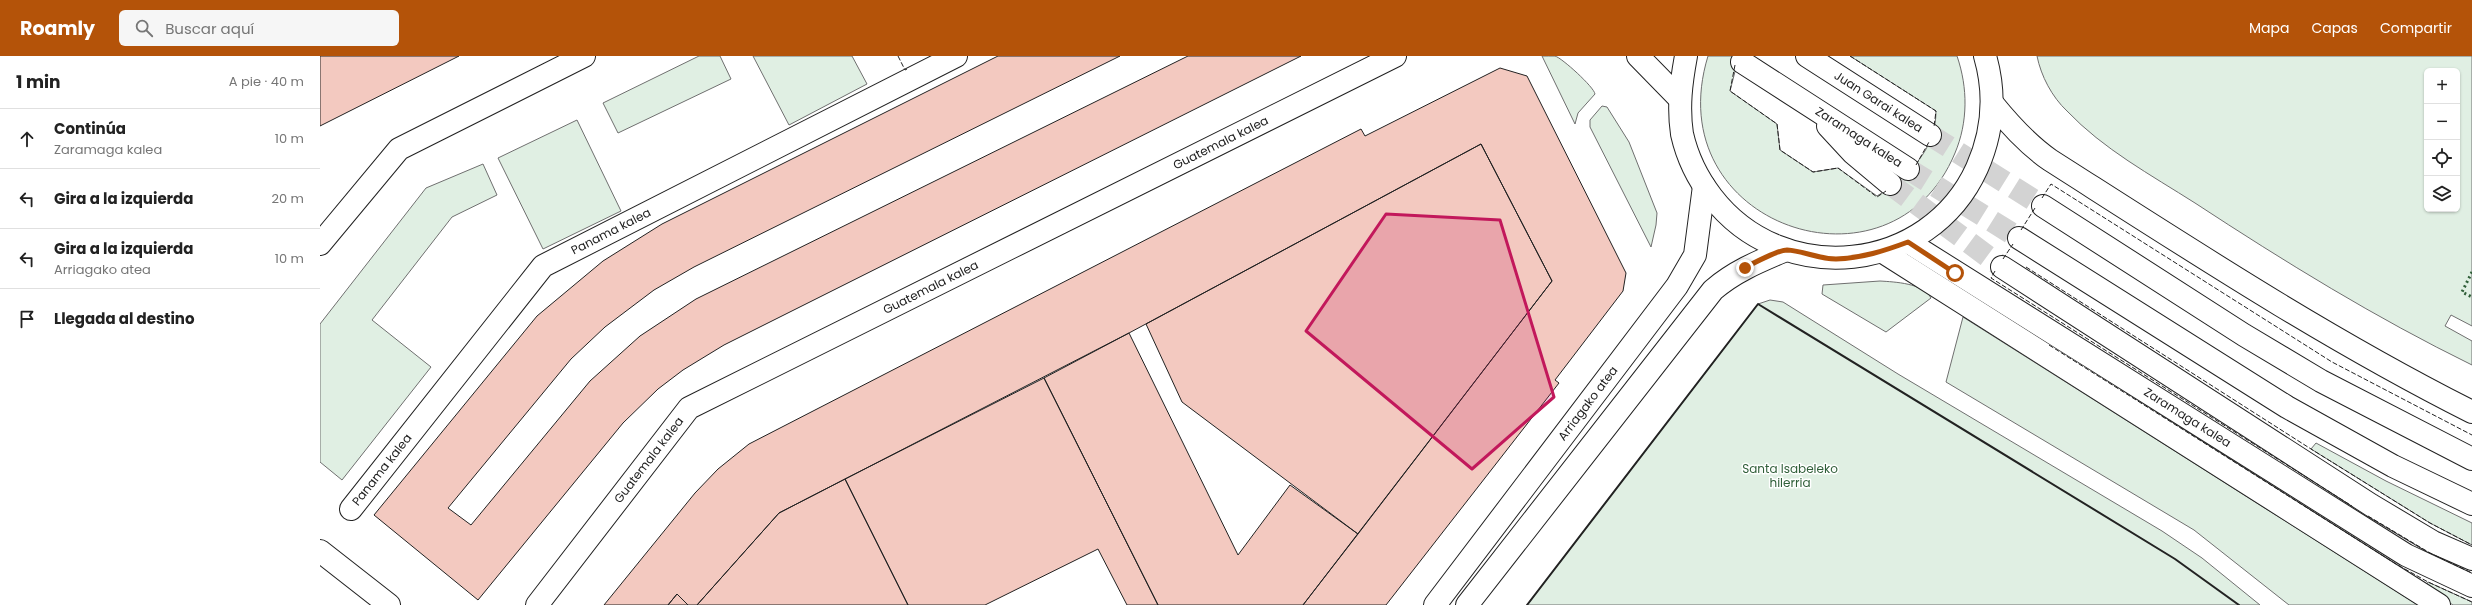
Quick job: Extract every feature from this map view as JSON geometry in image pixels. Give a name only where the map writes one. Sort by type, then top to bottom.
[{"type":"main road","points":[[320,244],[399,149],[584,56]]},
{"type":"main road","name":"Panama kalea","points":[[351,509],[543,266],[956,56]]},
{"type":"main road","name":"Guatemala kalea","points":[[537,605],[689,408],[1395,56]]},
{"type":"main road","points":[[1638,56],[1679,98]]},
{"type":"main road","points":[[1686,56],[1679,98],[1683,136],[1690,159],[1704,186],[1720,208],[1740,226],[1762,240],[1786,250],[1811,256],[1835,259],[1859,257],[1883,252],[1908,242],[1943,217],[1969,184],[1987,145],[1993,104],[1990,74],[1985,56]]},
{"type":"main road","name":"Juan Garai kalea","points":[[1807,56],[1930,135]]},
{"type":"main road","name":"Zaramaga kalea","points":[[1742,62],[1908,169]]},
{"type":"main road","points":[[1993,104],[2032,148],[2055,163],[2304,320],[2422,387],[2472,412]]},
{"type":"main road","name":"Zaramaga kalea","points":[[1810,105],[1852,153],[1890,184]]},
{"type":"main road","name":"Arriagako atea","points":[[1436,605],[1677,286],[1695,255],[1704,186]]},
{"type":"main road","points":[[2043,206],[2244,335],[2321,381],[2472,459]]},
{"type":"main road","points":[[2019,238],[2287,407],[2393,466],[2472,504]]},
{"type":"main road","name":"Zaramaga kalea","points":[[1908,242],[2406,555],[2472,586]]},
{"type":"main road","points":[[1467,605],[1713,290],[1724,280],[1752,264],[1786,250]]},
{"type":"main road","name":"Zaramaga kalea","points":[[1883,252],[2439,605]]},
{"type":"main road","name":"Zaramaga kalea","points":[[2002,267],[2371,505],[2433,542],[2472,559]]},
{"type":"main road","points":[[320,551],[388,605]]},
{"type":"highlighted area","points":[[1386,214],[1500,220],[1554,397],[1472,469],[1306,331]]},
{"type":"green space","points":[[699,56],[720,56],[731,79],[618,133],[603,103]]},
{"type":"green space","points":[[753,56],[852,56],[867,84],[789,125]]},
{"type":"green space","points":[[1542,56],[1555,56],[1559,58],[1589,85],[1595,94],[1578,113],[1575,124]]},
{"type":"green space","points":[[1708,56],[1739,56],[1730,91],[1777,124],[1780,150],[1813,172],[1838,168],[1877,196],[1909,171],[1926,150],[1935,125],[1936,111],[1850,56],[1957,56],[1963,80],[1965,105],[1962,129],[1955,153],[1924,199],[1883,226],[1835,234],[1788,225],[1747,201],[1716,164],[1701,115]]},
{"type":"green space","points":[[2037,56],[2472,56],[2472,326],[2451,315],[2445,326],[2472,341],[2472,365],[2366,309],[2263,247],[2145,172],[2081,125],[2052,93],[2044,78]]},
{"type":"green space","points":[[1602,106],[1607,107],[1629,142],[1657,213],[1651,247],[1590,127],[1590,120]]},
{"type":"green space","points":[[577,120],[621,211],[543,249],[498,158]]},
{"type":"green space","points":[[483,164],[497,195],[452,217],[372,320],[431,367],[342,480],[320,462],[320,324],[426,188]]},
{"type":"green space","points":[[1880,281],[1915,286],[1922,289],[1931,298],[1886,332],[1822,294],[1823,285]]},
{"type":"green space","name":"Santa Isabeleko hilerria","points":[[1770,300],[1783,302],[1898,374],[2162,531],[2202,558],[2260,605],[1527,605],[1758,304]]},
{"type":"green space","points":[[1963,317],[2418,605],[2289,605],[2194,530],[1946,382]]},
{"type":"green space","points":[[2316,443],[2386,481],[2472,523],[2472,545],[2430,523],[2311,449]]},
{"type":"green space","points":[[2428,582],[2472,602],[2472,605],[2453,605],[2425,587]]},
{"type":"building","points":[[320,56],[459,56],[320,126]]},
{"type":"building","points":[[998,56],[1120,56],[694,267],[654,290],[605,327],[571,359],[448,508],[471,525],[590,381],[640,336],[696,299],[1188,56],[1301,56],[724,345],[683,370],[658,389],[623,423],[478,600],[374,515],[537,316],[603,261],[662,224]]},
{"type":"building","points":[[1500,68],[1527,76],[1626,273],[1623,291],[1555,380],[1559,383],[1386,605],[1303,605],[1552,281],[1481,144],[1129,333],[779,513],[697,605],[688,605],[677,594],[668,605],[604,605],[695,493],[718,469],[749,444],[1361,129],[1365,136]]},
{"type":"building","points":[[1481,144],[1552,281],[1358,534],[1182,402],[1146,324]]},
{"type":"building","points":[[1129,333],[1238,555],[1290,485],[1358,534],[1303,605],[1158,605],[1044,378]]},
{"type":"building","points":[[1044,378],[1158,605],[1127,605],[1098,549],[985,605],[908,605],[845,479]]},
{"type":"building","points":[[845,479],[908,605],[697,605],[779,513]]},
{"type":"building","points":[[677,594],[688,605],[668,605]]},
{"type":"tunnel","points":[[1930,135],[2043,206]]},
{"type":"tunnel","points":[[1908,169],[2019,238]]},
{"type":"tunnel","points":[[1890,184],[2002,267]]},
{"type":"hedge","points":[[2472,272],[2462,292],[2472,297]]},
{"type":"fence","points":[[898,56],[905,70],[907,69]]},
{"type":"fence","points":[[1850,56],[1936,111],[1934,127]]},
{"type":"fence","points":[[1735,65],[1730,91],[1777,124],[1780,150],[1813,172],[1838,168],[1877,197],[1886,191]]},
{"type":"fence","points":[[1916,165],[1929,142]]},
{"type":"fence","points":[[2042,198],[2051,184],[2332,362],[2472,435]]},
{"type":"fence","points":[[2021,230],[2035,208]]},
{"type":"fence","points":[[2003,259],[2013,244]]},
{"type":"fence","points":[[2026,267],[2311,449],[2430,523],[2472,545]]},
{"type":"fence","points":[[1995,271],[1991,278],[2352,506]]},
{"type":"fence","points":[[2049,345],[2396,564],[2428,582],[2472,602]]},
{"type":"fence","points":[[2368,516],[2430,553],[2472,573]]},
{"type":"wall","points":[[1527,605],[1758,304],[2175,559],[2239,605]]},
{"type":"route","points":[[1745,268],[1786,250],[1811,256],[1835,259],[1859,257],[1883,252],[1908,242],[1955,273]]}]
